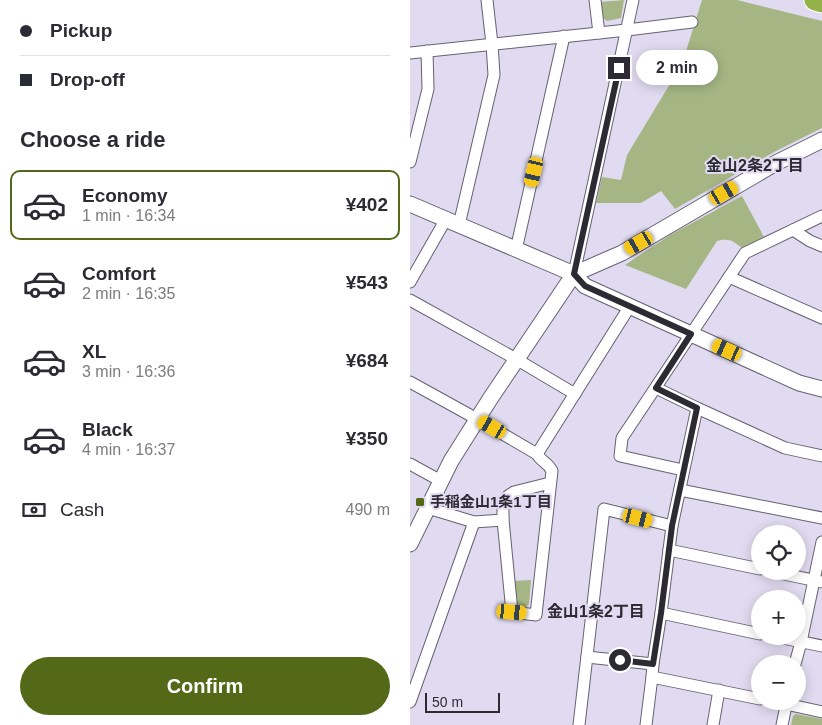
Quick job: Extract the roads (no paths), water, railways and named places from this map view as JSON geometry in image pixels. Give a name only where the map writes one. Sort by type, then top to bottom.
[{"type":"highway","points":[[815,0],[822,2]]},
{"type":"street","points":[[410,282],[452,222],[494,75],[487,0]]},
{"type":"street","points":[[595,0],[599,33]]},
{"type":"street","points":[[410,544],[451,461],[516,359],[574,274],[633,0]]},
{"type":"street","points":[[410,52],[692,22]]},
{"type":"street","points":[[516,250],[564,36]]},
{"type":"street","points":[[410,162],[428,89],[427,51]]},
{"type":"street","points":[[574,274],[622,253],[776,163],[822,140]]},
{"type":"street","points":[[410,204],[574,274],[585,286],[798,383],[822,388]]},
{"type":"street","points":[[683,470],[620,456],[622,438],[746,253],[822,216]]},
{"type":"street","points":[[793,230],[822,246]]},
{"type":"street","points":[[730,277],[822,318]]},
{"type":"street","points":[[410,300],[516,359],[574,394]]},
{"type":"street","points":[[537,454],[630,306]]},
{"type":"street","points":[[410,382],[537,454],[540,459],[548,464],[552,471],[536,615],[512,612],[503,503],[514,492],[550,483]]},
{"type":"street","points":[[656,388],[785,448],[822,456]]},
{"type":"street","points":[[646,725],[672,526],[697,408]]},
{"type":"street","points":[[410,464],[441,481]]},
{"type":"street","points":[[680,490],[822,518]]},
{"type":"street","points":[[428,508],[474,522],[503,520]]},
{"type":"street","points":[[579,725],[604,509],[672,526]]},
{"type":"street","points":[[410,702],[414,679],[474,522]]},
{"type":"street","points":[[806,624],[818,581],[822,542]]},
{"type":"street","points":[[669,550],[751,567]]},
{"type":"street","points":[[661,613],[751,632]]},
{"type":"street","points":[[806,643],[822,646]]},
{"type":"street","points":[[587,657],[653,664]]},
{"type":"street","points":[[652,677],[751,697]]},
{"type":"street","points":[[713,725],[719,690]]},
{"type":"street","points":[[806,708],[822,712]]},
{"type":"street","points":[[782,725],[785,710]]},
{"type":"place","name":"手稲金山1条1丁目","points":[[420,502]]},
{"type":"district","name":"金山2条2丁目","points":[[755,165]]},
{"type":"district","name":"金山1条2丁目","points":[[596,611]]}]
